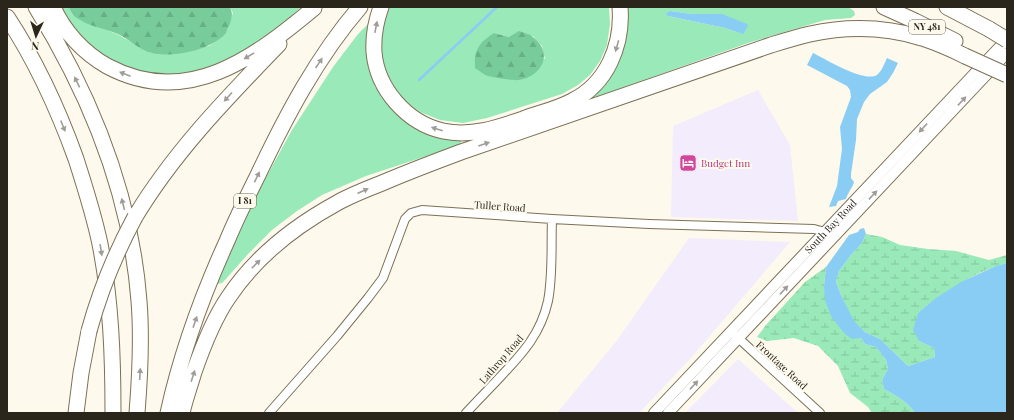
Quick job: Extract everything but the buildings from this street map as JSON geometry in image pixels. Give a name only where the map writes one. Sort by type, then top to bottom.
[{"type":"highway","points":[[36,7],[70,67],[89,107],[109,159],[124,208],[136,270],[139,302],[140,366],[137,413]]},
{"type":"highway","points":[[53,7],[59,19],[72,37],[89,54],[104,64],[120,72],[138,78],[168,82],[203,78],[233,65],[274,40],[314,8]]},
{"type":"highway","name":"I 81","points":[[168,413],[194,324],[215,268],[233,227],[297,99],[329,48],[360,7]]},
{"type":"highway","points":[[382,7],[374,32],[374,52],[375,61],[382,80],[392,98],[414,119],[423,124],[443,131],[464,133],[497,127],[561,106],[581,96],[592,87],[613,58],[619,37],[620,7]]},
{"type":"highway","name":"NY 481","points":[[884,7],[916,21],[967,53],[1007,74]]},
{"type":"highway","name":"NY 481","points":[[947,7],[1007,39]]},
{"type":"highway","points":[[962,7],[989,29]]},
{"type":"highway","points":[[76,413],[81,373],[89,331],[104,284],[122,242],[135,217],[161,177],[189,141],[240,84],[314,8]]},
{"type":"highway","points":[[7,17],[43,79],[59,116],[82,177],[95,221],[104,270],[110,318],[113,365],[113,413]]},
{"type":"highway","points":[[182,413],[195,370],[208,336],[223,305],[240,281],[252,267],[295,229],[338,202],[461,152],[808,34],[849,29],[893,31],[923,38],[967,53]]},
{"type":"street","name":"South Bay Road","points":[[668,413],[735,335],[829,235],[1007,39]]},
{"type":"street","name":"South Bay Road","points":[[829,235],[1007,53]]},
{"type":"street","name":"Tuller Road","points":[[269,413],[337,336],[383,278],[405,219],[411,213],[422,210],[649,224],[814,229],[829,235]]},
{"type":"street","name":"Lathrop Road","points":[[466,413],[520,355],[531,341],[540,324],[548,302],[552,219]]},
{"type":"street","name":"South Bay Road","points":[[654,413],[735,335]]},
{"type":"street","name":"Frontage Road","points":[[735,335],[820,413]]},
{"type":"shaded area","points":[[758,90],[790,145],[798,221],[671,217],[673,126]]},
{"type":"shaded area","points":[[689,238],[790,242],[691,358],[639,413],[557,413],[615,343]]},
{"type":"shaded area","points":[[738,359],[798,413],[685,413]]},
{"type":"green space","points":[[59,7],[69,7],[72,14],[80,20],[117,34],[152,53],[209,46],[226,32],[233,13],[230,7],[301,7],[272,34],[233,58],[194,73],[167,76],[140,73],[109,60],[80,39]]},
{"type":"green space","points":[[69,7],[230,7],[232,16],[226,33],[220,39],[211,44],[192,51],[161,54],[147,52],[118,34],[78,19],[74,16]]},
{"type":"green space","points":[[386,7],[609,7],[610,24],[607,45],[600,61],[590,75],[578,85],[562,94],[487,118],[463,123],[440,120],[420,112],[407,103],[394,89],[383,66],[379,53]],"holes":[[[494,33],[509,37],[533,36],[542,46],[545,59]]]},
{"type":"green space","points":[[624,7],[848,7],[854,11],[855,15],[851,18],[825,20],[748,43],[585,101],[591,92]],"holes":[[[670,11],[692,14],[743,34],[725,28],[668,16]]]},
{"type":"green space","points":[[373,19],[371,70],[375,87],[389,106],[461,141],[461,143],[457,146],[366,176],[322,195],[297,211],[272,230],[222,283],[218,284],[217,282],[247,212],[292,130],[333,67],[358,34]]},
{"type":"green space","points":[[519,31],[532,36],[543,50],[544,57],[542,63],[534,74],[519,80],[502,79],[487,76],[475,68],[475,56],[481,43],[494,33],[509,37]]},
{"type":"green space","points":[[866,234],[882,237],[900,245],[956,251],[989,260],[1007,255],[1007,263],[971,277],[960,283],[918,313],[919,341],[934,348],[935,357],[908,366],[880,339],[865,332],[853,321],[836,282],[839,271],[862,243]]},
{"type":"green space","points":[[826,267],[824,286],[865,344],[876,347],[886,360],[888,369],[882,380],[884,389],[905,402],[915,413],[872,413],[868,407],[850,393],[838,366],[818,346],[794,338],[767,341],[757,337],[805,282]]},
{"type":"water","points":[[670,11],[692,14],[722,14],[747,24],[748,26],[743,34],[725,28],[668,16],[666,14]]},
{"type":"water","points":[[813,53],[835,65],[864,76],[871,77],[879,73],[887,58],[898,63],[887,82],[870,94],[864,102],[857,119],[856,140],[851,174],[851,178],[854,182],[846,199],[838,201],[836,206],[829,207],[837,186],[842,149],[840,127],[851,97],[850,90],[847,86],[807,65]]},
{"type":"water","points":[[864,228],[866,234],[862,243],[839,271],[836,282],[854,321],[865,332],[880,339],[908,366],[935,357],[934,348],[919,341],[913,330],[918,313],[936,298],[961,282],[996,266],[1007,263],[1007,413],[915,413],[905,402],[884,389],[882,380],[888,369],[886,360],[876,347],[865,344],[861,338],[852,339],[845,334],[832,318],[825,301],[824,286],[826,267],[849,235]]},
{"type":"waterway","points":[[419,80],[497,7]]},
{"type":"place","name":"Budget Inn","points":[[688,163]]}]
